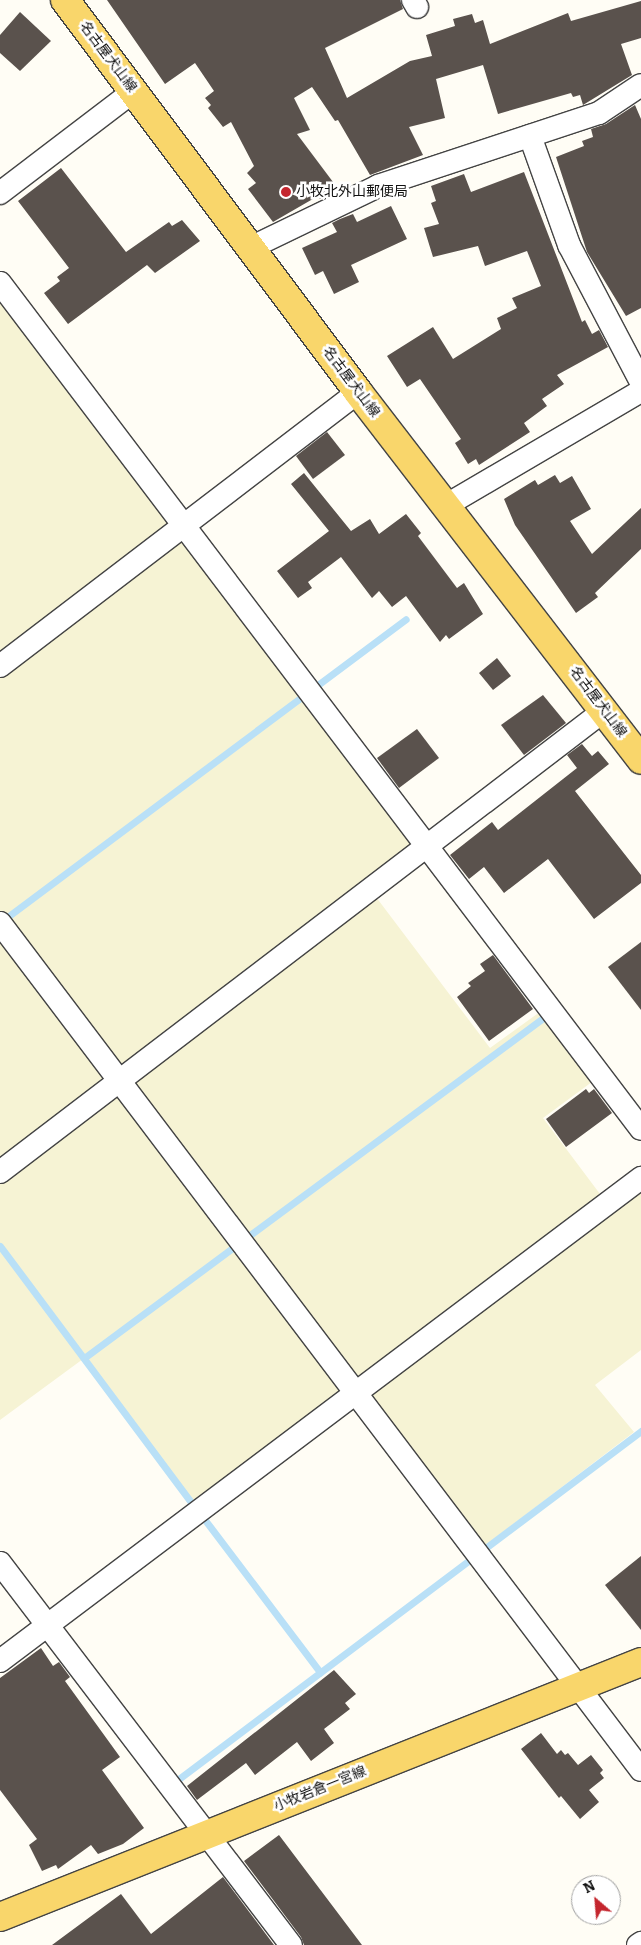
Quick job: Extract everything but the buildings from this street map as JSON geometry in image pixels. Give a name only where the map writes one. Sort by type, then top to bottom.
[{"type":"main road","name":"名古屋犬山線","points":[[65,0],[252,247],[358,392],[605,710],[641,760]]},
{"type":"main road","name":"小牧岩倉一宮線","points":[[0,1917],[641,1662]]},
{"type":"street","points":[[252,247],[378,186],[599,113],[641,85]]},
{"type":"street","points":[[0,193],[134,91]]},
{"type":"street","points":[[530,136],[569,245],[641,382]]},
{"type":"street","points":[[0,283],[425,848],[641,1129]]},
{"type":"street","points":[[445,506],[641,391]]},
{"type":"street","points":[[0,666],[358,392]]},
{"type":"street","points":[[0,1172],[605,710]]},
{"type":"street","points":[[0,923],[358,1394],[577,1688],[641,1770]]},
{"type":"street","points":[[0,1661],[358,1394],[641,1178]]},
{"type":"street","points":[[0,1563],[291,1945]]},
{"type":"shaded area","points":[[0,292],[176,525],[0,660]]},
{"type":"shaded area","points":[[180,536],[416,846],[125,1073],[0,917],[0,671]]},
{"type":"shaded area","points":[[373,893],[490,1048],[544,1009],[596,1079],[543,1118],[603,1198],[361,1382],[128,1081]]},
{"type":"shaded area","points":[[0,928],[113,1077],[0,1166]]},
{"type":"shaded area","points":[[117,1089],[348,1389],[194,1508],[83,1359],[0,1420],[0,1176]]},
{"type":"shaded area","points":[[641,1185],[641,1350],[595,1385],[634,1432],[478,1551],[364,1400]]},
{"type":"waterway","points":[[2,921],[406,619]]},
{"type":"waterway","points":[[84,1358],[543,1018]]},
{"type":"waterway","points":[[0,1246],[192,1504]]},
{"type":"waterway","points":[[172,1784],[641,1431]]},
{"type":"waterway","points":[[205,1520],[320,1672]]},
{"type":"place","name":"小牧北外山郵便局","points":[[286,192]]}]
